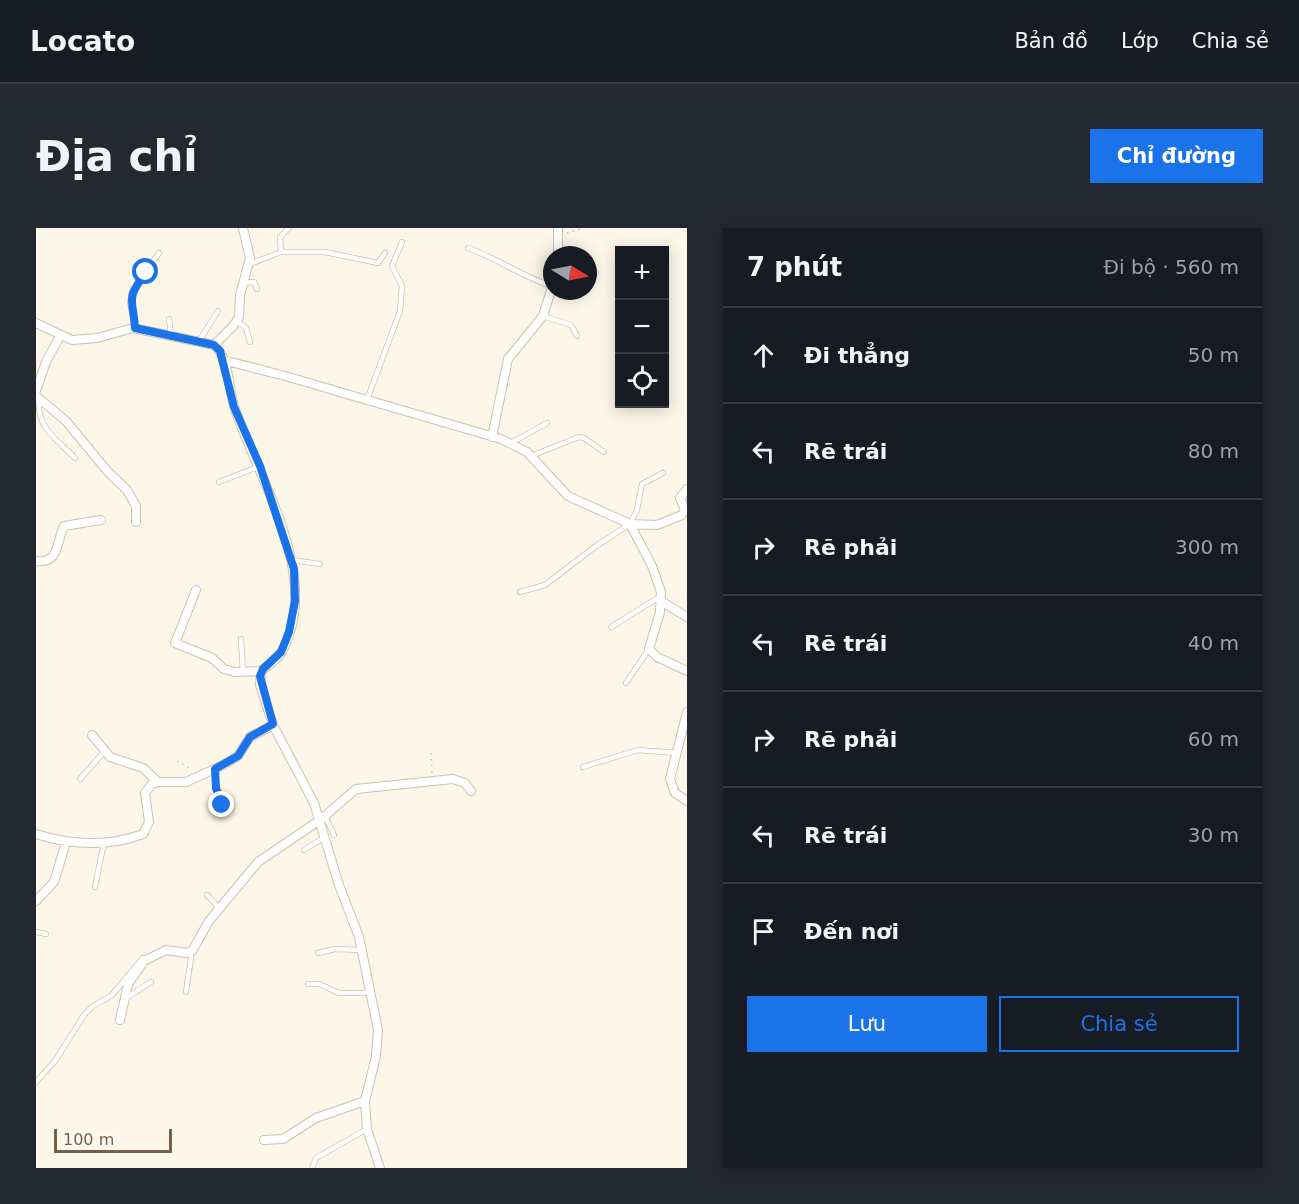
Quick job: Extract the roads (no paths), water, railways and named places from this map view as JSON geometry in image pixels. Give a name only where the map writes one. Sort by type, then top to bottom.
[{"type":"street","points":[[214,345],[237,321],[243,283],[250,264],[243,228]]},
{"type":"street","points":[[492,437],[508,359],[543,316],[548,300]]},
{"type":"street","points":[[36,323],[60,336],[83,340],[135,328],[171,335],[214,345],[224,360],[234,407],[260,466],[292,560],[295,601],[289,632],[277,659],[261,671],[243,672],[224,669],[212,658],[175,643],[196,590]]},
{"type":"street","points":[[60,336],[46,362],[37,395],[66,421],[108,472],[127,490],[136,506],[136,522]]},
{"type":"street","points":[[224,360],[511,443],[531,456],[568,496],[596,511],[630,524],[657,525],[686,513],[680,498],[687,489]]},
{"type":"street","points":[[36,561],[46,562],[52,558],[58,548],[64,526],[101,520]]},
{"type":"street","points":[[630,524],[652,566],[661,599],[656,631],[649,648],[657,657],[687,670]]},
{"type":"street","points":[[661,599],[687,617]]},
{"type":"street","points":[[261,671],[260,686],[273,724],[329,836],[362,950],[369,993],[377,1021],[378,1043],[365,1101],[367,1129],[380,1168]]},
{"type":"street","points":[[687,712],[670,784],[675,793],[687,801]]},
{"type":"street","points":[[36,834],[66,842],[104,842],[135,837],[147,831],[149,822],[146,793],[152,784],[186,782],[215,769],[238,756],[250,737],[273,724]]},
{"type":"street","points":[[92,735],[104,752],[119,761],[143,768],[158,782]]},
{"type":"street","points":[[120,1020],[131,977],[151,956],[166,950],[186,953],[192,951],[219,908],[258,862],[322,818],[360,787],[432,780],[459,780],[471,791]]},
{"type":"street","points":[[36,901],[54,882],[66,842]]},
{"type":"street","points":[[264,1140],[283,1139],[316,1118],[365,1101]]},
{"type":"lane","points":[[281,252],[280,237],[289,228]]},
{"type":"lane","points":[[366,400],[400,311],[402,286],[392,266],[402,242]]},
{"type":"lane","points":[[468,248],[543,282]]},
{"type":"lane","points":[[250,264],[281,252],[326,252],[378,263],[385,253]]},
{"type":"lane","points":[[135,328],[130,302],[132,291],[159,253]]},
{"type":"lane","points":[[243,283],[254,282],[257,289]]},
{"type":"lane","points":[[199,341],[218,311]]},
{"type":"lane","points":[[543,316],[571,325],[577,336]]},
{"type":"lane","points":[[169,320],[171,335]]},
{"type":"lane","points":[[237,321],[246,328],[250,342]]},
{"type":"lane","points":[[37,395],[44,428],[75,458]]},
{"type":"lane","points":[[511,443],[547,423]]},
{"type":"lane","points":[[531,456],[579,437],[585,438],[604,452]]},
{"type":"lane","points":[[219,482],[260,466]]},
{"type":"lane","points":[[520,592],[545,585],[596,546],[630,524],[637,510],[642,484],[663,473]]},
{"type":"lane","points":[[292,560],[320,564]]},
{"type":"lane","points":[[611,627],[661,599]]},
{"type":"lane","points":[[241,639],[243,672]]},
{"type":"lane","points":[[626,683],[649,648]]},
{"type":"lane","points":[[584,767],[638,750],[677,753]]},
{"type":"lane","points":[[80,779],[104,752]]},
{"type":"lane","points":[[215,769],[216,788],[222,805]]},
{"type":"lane","points":[[304,850],[329,836]]},
{"type":"lane","points":[[95,887],[104,842]]},
{"type":"lane","points":[[207,895],[219,908]]},
{"type":"lane","points":[[36,932],[46,934]]},
{"type":"lane","points":[[318,953],[335,949],[362,950]]},
{"type":"lane","points":[[186,992],[192,951]]},
{"type":"lane","points":[[36,1082],[55,1061],[84,1015],[114,992],[137,962],[151,956]]},
{"type":"lane","points":[[124,999],[151,982]]},
{"type":"lane","points":[[308,984],[319,984],[339,993],[369,993]]},
{"type":"lane","points":[[312,1168],[316,1158],[367,1129]]}]
